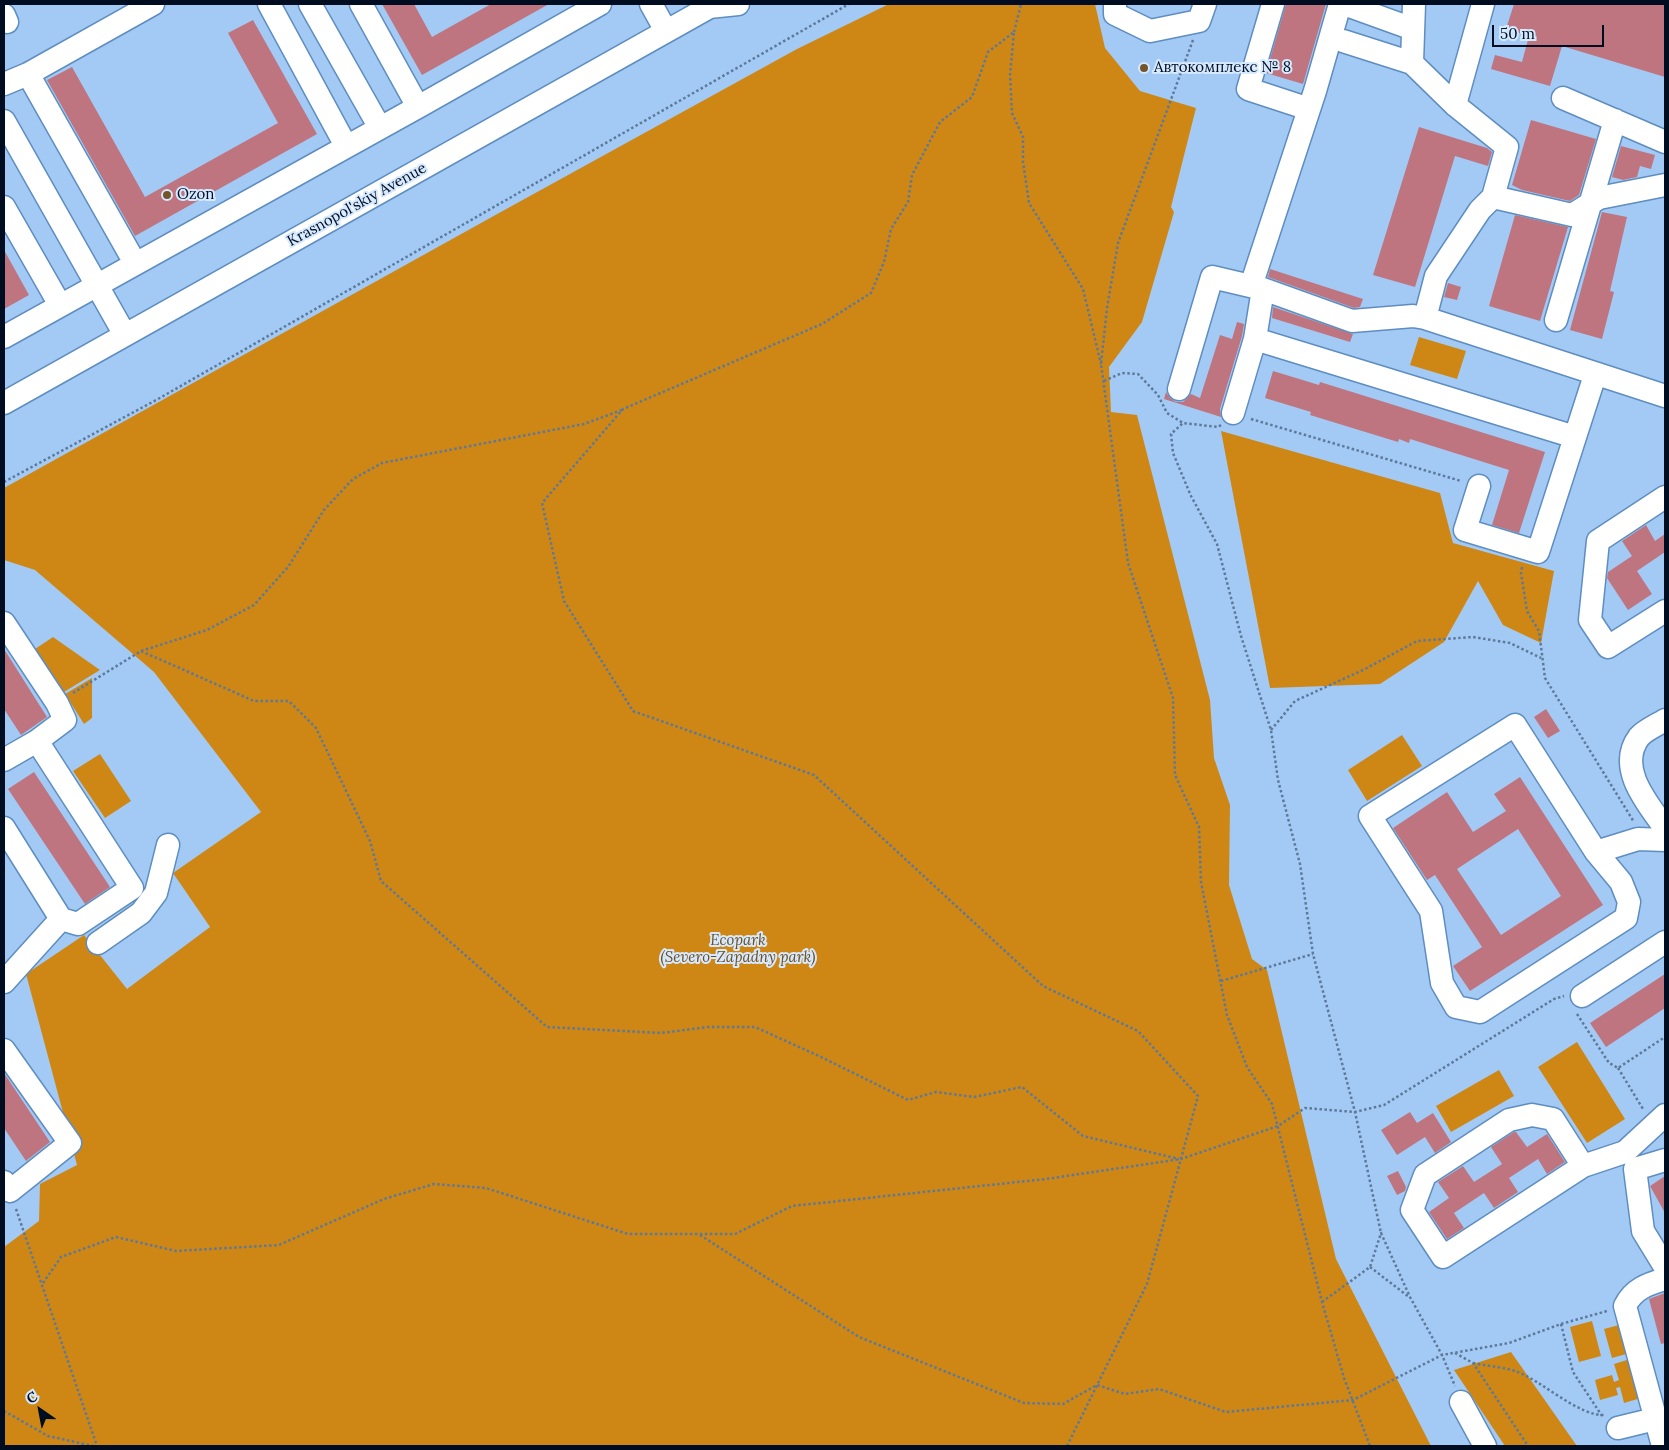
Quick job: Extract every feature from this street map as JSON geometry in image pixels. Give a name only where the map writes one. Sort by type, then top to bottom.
[{"type":"street","points":[[4,84],[28,74],[153,4]]},
{"type":"street","points":[[268,4],[346,146]]},
{"type":"street","points":[[310,4],[380,128]]},
{"type":"street","points":[[361,4],[418,107]]},
{"type":"street","points":[[4,336],[600,4]]},
{"type":"street","points":[[651,4],[666,32]]},
{"type":"street","points":[[711,5],[738,4]]},
{"type":"street","points":[[1115,4],[1115,14],[1150,31],[1202,12]]},
{"type":"street","points":[[1273,4],[1248,89],[1309,109]]},
{"type":"street","points":[[1412,63],[1414,4]]},
{"type":"street","points":[[1455,106],[1483,4]]},
{"type":"street","name":"Krasnopol'skiy Avenue","points":[[4,403],[711,5]]},
{"type":"street","points":[[1233,413],[1255,339],[1257,288],[1309,109],[1346,6],[1413,29]]},
{"type":"street","points":[[1343,41],[1412,63],[1455,106],[1507,147],[1494,197],[1480,210],[1436,276],[1425,318]]},
{"type":"street","points":[[28,74],[135,263]]},
{"type":"street","points":[[1563,98],[1665,142]]},
{"type":"street","points":[[1556,320],[1615,120]]},
{"type":"street","points":[[4,122],[125,335]]},
{"type":"street","points":[[1494,197],[1572,215],[1599,198],[1665,185]]},
{"type":"street","points":[[4,206],[60,305]]},
{"type":"street","points":[[1179,389],[1212,277],[1257,288],[1352,321],[1413,316],[1425,318],[1595,375],[1665,396]]},
{"type":"street","points":[[1255,339],[1575,437]]},
{"type":"street","points":[[1479,486],[1465,530],[1538,552],[1595,375]]},
{"type":"street","points":[[1665,498],[1598,542],[1590,620],[1608,647],[1665,611]]},
{"type":"street","points":[[4,623],[57,703],[65,720],[37,741],[4,760]]},
{"type":"street","points":[[1596,852],[1638,839],[1659,836],[1632,770],[1632,750],[1640,736],[1665,720]]},
{"type":"street","points":[[1515,725],[1596,852],[1621,882],[1628,902],[1626,918],[1480,1012],[1456,1006],[1442,983],[1431,911],[1370,816],[1515,725]]},
{"type":"street","points":[[37,741],[132,888],[156,893]]},
{"type":"street","points":[[4,828],[61,919],[78,924],[132,888]]},
{"type":"street","points":[[98,943],[141,913],[156,893],[168,845]]},
{"type":"street","points":[[4,982],[61,919]]},
{"type":"street","points":[[1576,1003],[1665,942]]},
{"type":"street","points":[[4,1050],[70,1143],[7,1186]]},
{"type":"street","points":[[1583,1166],[1553,1119],[1532,1115],[1509,1120],[1425,1176],[1412,1210],[1443,1258],[1583,1166],[1625,1152],[1660,1121]]},
{"type":"street","points":[[1665,1160],[1635,1169],[1644,1231],[1665,1267]]},
{"type":"street","points":[[1663,1446],[1625,1306],[1630,1295],[1647,1284],[1665,1279]]},
{"type":"street","points":[[1461,1402],[1485,1446]]},
{"type":"street","points":[[1609,1422],[1656,1419]]},
{"type":"path","points":[[4,482],[158,399],[849,4]]},
{"type":"path","points":[[1021,4],[1014,32],[1010,75],[1012,113],[1023,137],[1023,162],[1029,203],[1083,289],[1102,364],[1128,563],[1173,698],[1175,775],[1199,827],[1201,882],[1227,1015],[1247,1066],[1272,1104],[1322,1302],[1353,1400],[1370,1446]]},
{"type":"path","points":[[1102,364],[1107,308],[1118,243],[1202,12]]},
{"type":"path","points":[[57,703],[141,651],[207,630],[254,605],[288,566],[324,510],[353,479],[382,463],[584,424],[624,409],[822,324],[870,293],[884,262],[891,229],[908,202],[912,175],[940,122],[972,97],[988,52],[1014,32]]},
{"type":"path","points":[[1104,381],[1122,373],[1138,374],[1158,395],[1167,412],[1183,423],[1218,427],[1233,413],[1479,486]]},
{"type":"path","points":[[624,409],[542,503],[564,601],[632,711],[814,775],[1043,986],[1138,1031],[1198,1096],[1147,1284],[1067,1446]]},
{"type":"path","points":[[1183,423],[1172,434],[1172,453],[1191,496],[1217,544],[1241,636],[1272,730],[1278,780],[1300,864],[1313,954],[1355,1112],[1381,1233],[1410,1297],[1442,1355],[1461,1402]]},
{"type":"path","points":[[1527,548],[1521,573],[1527,611],[1539,631],[1541,659],[1545,678],[1638,829],[1659,836]]},
{"type":"path","points":[[1272,730],[1295,701],[1363,670],[1417,642],[1472,637],[1510,643],[1541,659]]},
{"type":"path","points":[[141,651],[254,700],[289,700],[316,728],[370,840],[381,881],[547,1027],[662,1033],[708,1027],[755,1028],[820,1056],[908,1100],[936,1092],[974,1096],[1022,1087],[1083,1136],[1181,1159]]},
{"type":"path","points":[[1221,981],[1313,954]]},
{"type":"path","points":[[43,1283],[61,1257],[116,1237],[176,1251],[279,1245],[384,1199],[434,1184],[486,1188],[628,1234],[735,1234],[792,1206],[1046,1179],[1181,1159],[1278,1126],[1305,1108],[1355,1112],[1384,1105],[1554,999],[1565,996],[1576,1003],[1608,1063],[1618,1068],[1660,1121]]},
{"type":"path","points":[[1618,1068],[1665,1037]]},
{"type":"path","points":[[4,1411],[48,1436],[95,1446],[43,1283],[7,1186]]},
{"type":"path","points":[[1322,1302],[1370,1267],[1381,1233]]},
{"type":"path","points":[[699,1234],[860,1337],[1024,1403],[1063,1404],[1097,1385],[1125,1394],[1159,1389],[1226,1412],[1353,1400],[1442,1355],[1509,1343],[1561,1324],[1625,1306]]},
{"type":"path","points":[[1370,1267],[1410,1297]]},
{"type":"path","points":[[1561,1324],[1573,1372],[1609,1422]]},
{"type":"path","points":[[1455,1354],[1473,1363],[1516,1371],[1609,1422]]},
{"type":"path","points":[[1473,1363],[1528,1446]]},
{"type":"green space","name":"Ecopark (Severo-Zapadny park)","points":[[889,4],[1095,4],[1105,48],[1140,91],[1196,108],[1171,207],[1174,212],[1142,322],[1109,367],[1111,412],[1137,415],[1210,700],[1214,758],[1230,805],[1229,885],[1252,959],[1267,970],[1336,1259],[1431,1446],[4,1446],[4,1247],[39,1221],[40,1184],[77,1165],[26,974],[84,935],[127,989],[210,927],[173,873],[261,812],[154,672],[35,570],[4,560],[4,488],[797,49]]},
{"type":"green space","points":[[1419,337],[1466,351],[1457,379],[1410,365]]},
{"type":"green space","points":[[1221,431],[1440,493],[1453,543],[1554,571],[1541,643],[1503,625],[1478,581],[1444,642],[1380,684],[1270,688]]},
{"type":"green space","points":[[53,637],[100,670],[64,692],[35,649]]},
{"type":"green space","points":[[92,678],[92,718],[84,724],[65,694]]},
{"type":"green space","points":[[1402,735],[1422,766],[1367,801],[1348,770]]},
{"type":"green space","points":[[100,754],[131,801],[105,818],[73,771]]},
{"type":"green space","points":[[1577,1042],[1625,1119],[1587,1143],[1538,1067]]},
{"type":"green space","points":[[1499,1070],[1514,1096],[1451,1132],[1436,1106]]},
{"type":"green space","points":[[1592,1321],[1601,1356],[1579,1362],[1570,1327]]},
{"type":"green space","points":[[1623,1324],[1630,1353],[1612,1358],[1604,1329]]},
{"type":"green space","points":[[1511,1352],[1577,1446],[1505,1446],[1454,1370]]},
{"type":"green space","points":[[1630,1359],[1641,1398],[1624,1403],[1620,1387],[1616,1388],[1618,1395],[1600,1400],[1595,1380],[1612,1375],[1614,1382],[1619,1380],[1614,1364]]},
{"type":"building","points":[[382,4],[414,4],[432,37],[491,4],[549,4],[422,75]]},
{"type":"building","points":[[1286,4],[1326,4],[1303,84],[1266,73]]},
{"type":"building","points":[[1514,4],[1665,4],[1665,77],[1562,46],[1550,86],[1491,69],[1495,55],[1522,62],[1529,36],[1506,29]]},
{"type":"building","points":[[253,20],[317,134],[135,236],[47,80],[72,67],[145,197],[278,123],[228,33]]},
{"type":"building","points":[[1531,120],[1596,139],[1579,195],[1570,201],[1522,190],[1512,185]]},
{"type":"building","points":[[1419,127],[1487,148],[1492,152],[1488,166],[1455,156],[1415,287],[1373,275]]},
{"type":"building","points":[[1621,146],[1655,155],[1651,169],[1640,166],[1637,177],[1623,180],[1612,177]]},
{"type":"building","points":[[1602,212],[1627,217],[1610,291],[1614,292],[1602,339],[1570,330]]},
{"type":"building","points":[[1515,215],[1568,227],[1540,321],[1489,306]]},
{"type":"building","points":[[4,250],[29,295],[4,309]]},
{"type":"building","points":[[1270,269],[1363,299],[1360,307],[1354,308],[1268,277]]},
{"type":"building","points":[[1448,283],[1461,287],[1457,300],[1444,297]]},
{"type":"building","points":[[1273,307],[1353,334],[1350,342],[1272,318]]},
{"type":"building","points":[[1237,322],[1244,324],[1242,336],[1220,409],[1221,417],[1164,399],[1166,392],[1176,402],[1183,402],[1191,394],[1200,398],[1220,335],[1232,339]]},
{"type":"building","points":[[1273,371],[1319,385],[1320,382],[1545,452],[1519,533],[1492,525],[1509,470],[1410,439],[1409,443],[1399,439],[1398,442],[1310,415],[1311,412],[1265,398]]},
{"type":"building","points":[[1646,525],[1655,541],[1665,534],[1665,552],[1637,571],[1652,594],[1628,610],[1607,578],[1608,572],[1632,556],[1622,541]]},
{"type":"building","points":[[4,649],[47,717],[21,735],[4,709]]},
{"type":"building","points":[[1546,709],[1560,731],[1548,738],[1534,717]]},
{"type":"building","points":[[34,772],[110,887],[85,904],[8,789]]},
{"type":"building","points":[[1520,777],[1603,905],[1470,991],[1453,966],[1482,947],[1435,875],[1427,880],[1393,828],[1447,792],[1473,832],[1506,811],[1494,794]],"holes":[[[1518,829],[1561,896],[1501,935],[1457,869]]]},
{"type":"building","points":[[1665,974],[1665,1008],[1606,1047],[1590,1023]]},
{"type":"building","points":[[4,1073],[50,1142],[26,1161],[4,1128]]},
{"type":"building","points":[[1410,1112],[1417,1123],[1433,1113],[1451,1142],[1435,1153],[1425,1137],[1397,1155],[1381,1130]]},
{"type":"building","points":[[1516,1132],[1527,1147],[1547,1134],[1565,1162],[1547,1174],[1538,1159],[1509,1178],[1518,1192],[1494,1208],[1484,1193],[1454,1213],[1464,1228],[1447,1239],[1429,1212],[1449,1198],[1438,1182],[1463,1166],[1474,1182],[1502,1164],[1491,1147]]},
{"type":"building","points":[[1398,1171],[1406,1187],[1405,1191],[1397,1195],[1387,1176]]},
{"type":"building","points":[[1665,1176],[1665,1213],[1650,1186]]},
{"type":"building","points":[[1665,1293],[1665,1343],[1661,1344],[1649,1299]]},
{"type":"place","name":"Автокомплекс № 8","points":[[1144,68]]},
{"type":"place","name":"Ozon","points":[[167,195]]}]
